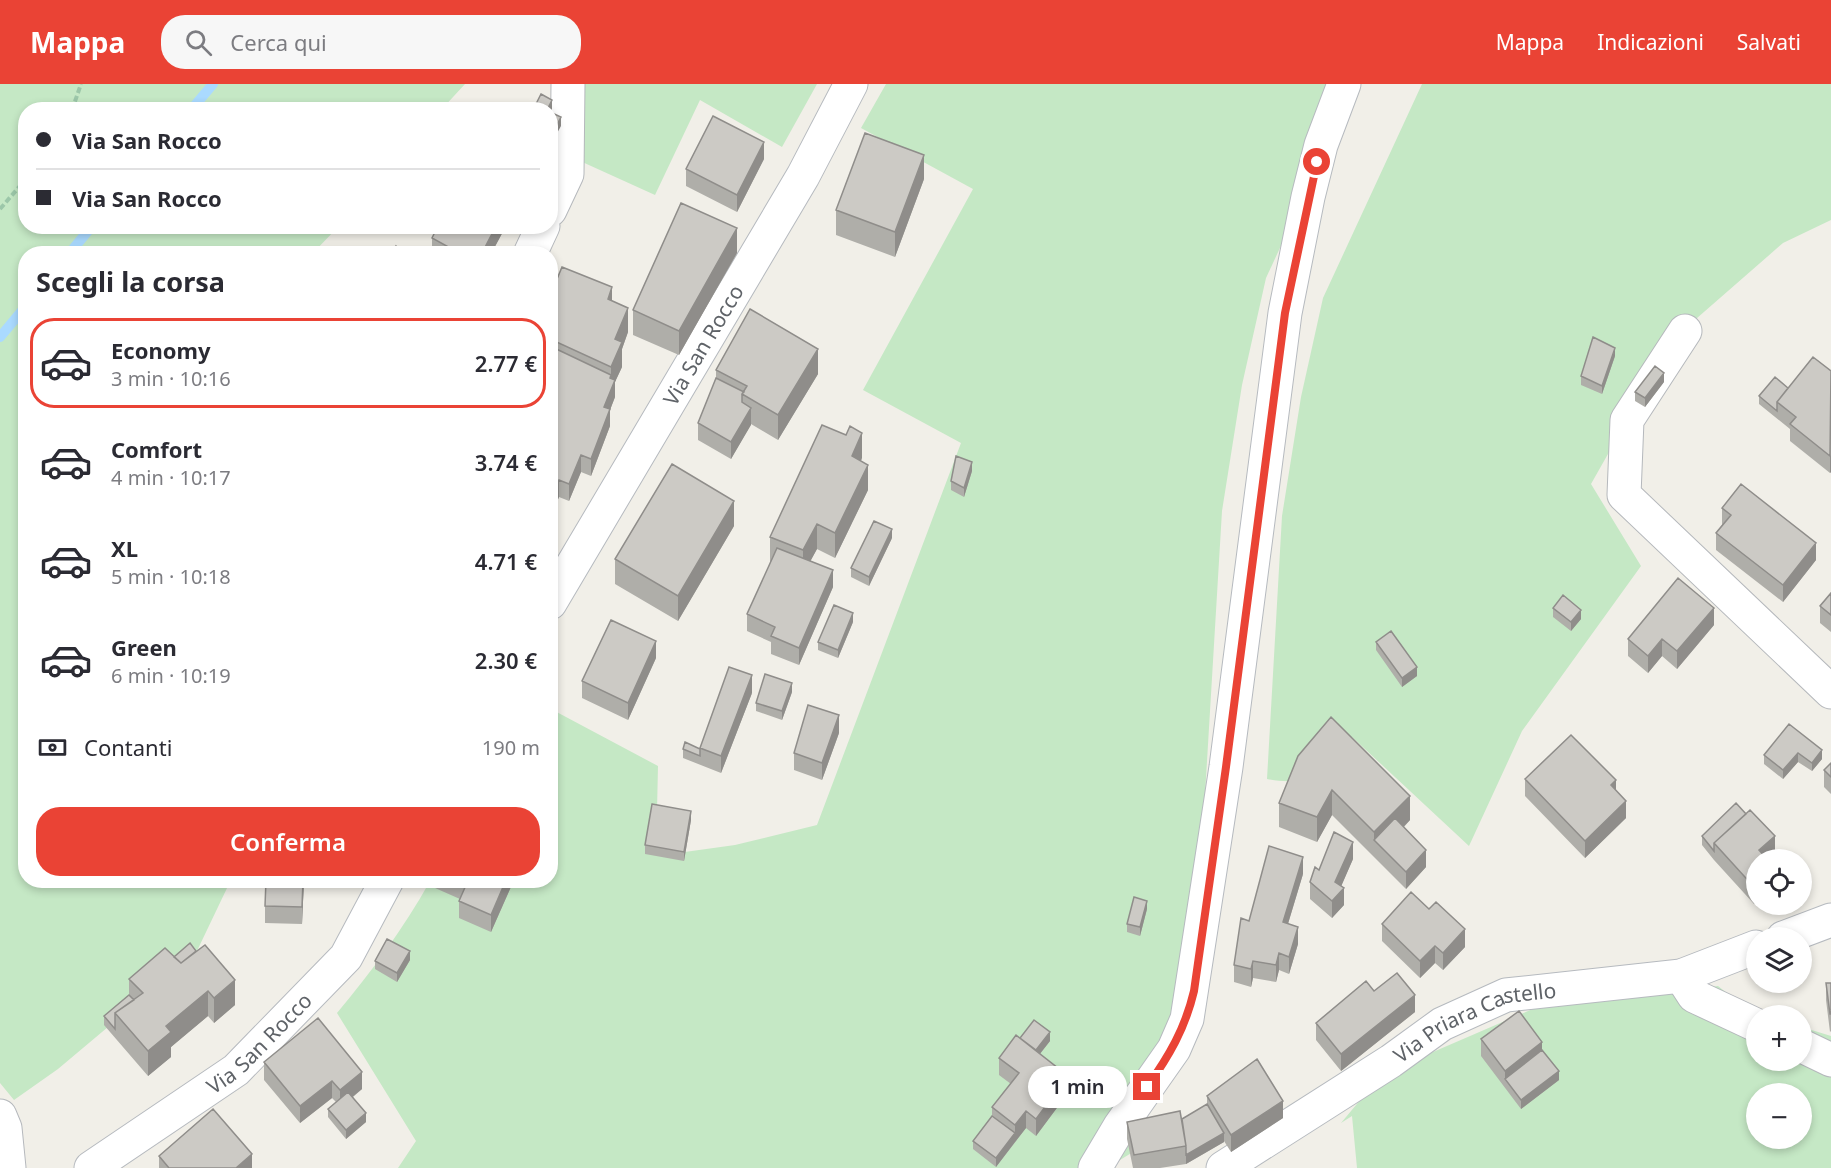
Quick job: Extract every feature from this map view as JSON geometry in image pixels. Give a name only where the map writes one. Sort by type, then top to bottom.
[{"type":"street","points":[[558,193],[567,174],[568,84]]},
{"type":"street","name":"Via San Rocco","points":[[558,589],[803,176],[851,84]]},
{"type":"street","points":[[1094,1167],[1174,1049],[1187,1019],[1226,767],[1285,313],[1308,196],[1321,146],[1344,84]]},
{"type":"street","points":[[1685,331],[1627,420],[1624,495],[1831,692]]},
{"type":"street","name":"Via San Rocco","points":[[91,1168],[236,1070],[346,957],[383,888]]},
{"type":"street","points":[[1812,927],[1831,920]]},
{"type":"street","name":"Via Priara Castello","points":[[1223,1168],[1249,1159],[1442,1024],[1506,995],[1681,976],[1746,951]]},
{"type":"street","points":[[1681,976],[1694,996],[1746,1020]]},
{"type":"street","points":[[1812,1051],[1831,1060]]},
{"type":"street","points":[[0,1116],[5,1128],[9,1168]]},
{"type":"path","points":[[75,102],[81,84]]},
{"type":"path","points":[[0,209],[18,188]]},
{"type":"green space","points":[[0,84],[465,84],[448,102],[18,102],[18,234],[331,234],[320,246],[18,246],[18,888],[227,888],[196,953],[58,1069],[14,1100],[0,1083]]},
{"type":"green space","points":[[569,84],[817,84],[782,147],[700,100],[655,195],[569,156]]},
{"type":"green space","points":[[886,84],[1356,84],[1266,278],[1242,385],[1222,511],[1197,928],[1133,1152],[1107,1168],[398,1168],[416,1141],[337,1013],[387,949],[426,888],[558,888],[558,713],[658,766],[656,856],[735,845],[817,825],[961,443],[863,390],[973,189],[861,128]]},
{"type":"green space","points":[[1422,84],[1831,84],[1831,220],[1783,243],[1673,339],[1591,484],[1641,566],[1522,731],[1469,846],[1352,737],[1345,749],[1333,760],[1306,778],[1292,781],[1267,779],[1282,516],[1301,397],[1323,298]]},
{"type":"green space","points":[[1718,986],[1746,1008],[1746,1071],[1812,1071],[1812,1030],[1831,1036],[1831,1168],[1357,1168],[1352,1116],[1341,1123],[1382,1074],[1535,1008]]},
{"type":"building","points":[[541,94],[552,100],[551,102],[537,102]]},
{"type":"building","points":[[713,116],[764,142],[737,195],[686,169]]},
{"type":"building","points":[[865,133],[924,155],[895,232],[836,210]]},
{"type":"building","points":[[681,203],[737,228],[679,331],[633,310]]},
{"type":"building","points":[[434,234],[492,234],[486,246],[446,246],[432,238]]},
{"type":"building","points":[[562,267],[612,287],[608,299],[628,308],[615,339],[622,342],[611,367],[558,343],[558,277]]},
{"type":"building","points":[[750,309],[818,349],[778,415],[742,394],[747,386],[716,370]]},
{"type":"building","points":[[1593,337],[1615,348],[1602,386],[1581,376]]},
{"type":"building","points":[[558,350],[611,375],[610,378],[615,380],[604,407],[610,409],[591,459],[581,455],[569,484],[559,480],[558,482]]},
{"type":"building","points":[[1813,357],[1831,371],[1830,456],[1790,424],[1796,417],[1777,402]]},
{"type":"building","points":[[1655,366],[1664,373],[1645,398],[1635,392]]},
{"type":"building","points":[[1775,377],[1788,388],[1777,402],[1777,411],[1759,396]]},
{"type":"building","points":[[716,378],[744,392],[742,402],[751,408],[731,442],[698,423]]},
{"type":"building","points":[[822,425],[846,435],[850,426],[862,433],[852,456],[868,465],[835,533],[817,524],[803,550],[770,537]]},
{"type":"building","points":[[956,456],[972,462],[964,488],[951,481]]},
{"type":"building","points":[[672,464],[734,501],[678,596],[615,559]]},
{"type":"building","points":[[1741,484],[1816,543],[1783,585],[1716,533],[1731,515],[1722,508]]},
{"type":"building","points":[[874,521],[892,529],[869,577],[851,568]]},
{"type":"building","points":[[777,548],[833,570],[799,648],[771,636],[775,627],[747,614]]},
{"type":"building","points":[[1678,578],[1714,608],[1677,651],[1662,639],[1648,656],[1628,639]]},
{"type":"building","points":[[1831,593],[1831,615],[1820,606]]},
{"type":"building","points":[[1563,595],[1581,610],[1571,622],[1553,608]]},
{"type":"building","points":[[834,605],[853,613],[838,650],[818,642]]},
{"type":"building","points":[[611,620],[656,641],[628,703],[582,681]]},
{"type":"building","points":[[1391,631],[1417,667],[1402,678],[1376,642]]},
{"type":"building","points":[[729,667],[752,675],[721,756],[700,748]]},
{"type":"building","points":[[765,674],[792,683],[782,711],[756,703]]},
{"type":"building","points":[[808,705],[839,715],[822,763],[794,753]]},
{"type":"building","points":[[1331,717],[1410,796],[1374,832],[1332,790],[1317,817],[1279,803],[1298,756]]},
{"type":"building","points":[[1789,724],[1822,750],[1812,763],[1798,753],[1783,770],[1764,755]]},
{"type":"building","points":[[1571,735],[1616,780],[1611,785],[1626,801],[1585,841],[1525,779]]},
{"type":"building","points":[[685,742],[700,749],[700,756],[683,749]]},
{"type":"building","points":[[1831,763],[1831,777],[1824,770]]},
{"type":"building","points":[[1736,803],[1746,814],[1714,843],[1714,851],[1702,836]]},
{"type":"building","points":[[652,804],[691,811],[684,852],[645,845]]},
{"type":"building","points":[[1750,810],[1775,836],[1760,849],[1746,849],[1746,878],[1714,843]]},
{"type":"building","points":[[1395,818],[1426,850],[1406,872],[1374,840]]},
{"type":"building","points":[[1334,832],[1353,842],[1335,882],[1344,888],[1332,901],[1310,882],[1315,867],[1319,870]]},
{"type":"building","points":[[1269,846],[1303,857],[1283,922],[1298,927],[1289,957],[1279,953],[1276,965],[1253,961],[1251,969],[1234,965],[1241,918],[1249,921]]},
{"type":"building","points":[[266,888],[303,888],[302,907],[265,906]]},
{"type":"building","points":[[465,888],[503,888],[491,915],[459,901]]},
{"type":"building","points":[[1411,892],[1429,909],[1436,902],[1465,929],[1443,953],[1435,946],[1420,961],[1382,924]]},
{"type":"building","points":[[1134,897],[1147,901],[1140,927],[1127,924]]},
{"type":"building","points":[[387,939],[410,951],[397,973],[375,961]]},
{"type":"building","points":[[190,943],[196,951],[181,963],[174,957]]},
{"type":"building","points":[[205,945],[235,980],[214,998],[208,991],[166,1026],[171,1032],[148,1051],[115,1013],[143,993],[129,979],[165,948],[181,963]]},
{"type":"building","points":[[1397,973],[1415,995],[1341,1054],[1316,1023],[1366,981],[1374,991]]},
{"type":"building","points":[[1826,983],[1831,983],[1831,1014],[1830,1014]]},
{"type":"building","points":[[129,995],[134,1000],[115,1013],[115,1029],[104,1016]]},
{"type":"building","points":[[1519,1011],[1542,1042],[1505,1071],[1481,1039]]},
{"type":"building","points":[[318,1018],[362,1072],[340,1090],[332,1081],[300,1106],[264,1062]]},
{"type":"building","points":[[1034,1020],[1050,1032],[1036,1050],[1020,1038]]},
{"type":"building","points":[[1016,1035],[1068,1076],[1036,1119],[1026,1111],[1015,1125],[992,1107],[1019,1073],[999,1058]]},
{"type":"building","points":[[1542,1050],[1559,1071],[1521,1100],[1505,1079]]},
{"type":"building","points":[[1257,1059],[1283,1101],[1231,1135],[1207,1096]]},
{"type":"building","points":[[348,1092],[366,1113],[346,1130],[328,1109]]},
{"type":"building","points":[[1207,1104],[1224,1133],[1186,1155],[1182,1119]]},
{"type":"building","points":[[213,1109],[252,1154],[236,1168],[169,1168],[159,1156]]},
{"type":"building","points":[[1180,1111],[1186,1146],[1134,1155],[1127,1122]]},
{"type":"building","points":[[992,1116],[1015,1133],[996,1158],[973,1141]]},
{"type":"waterway","points":[[198,102],[213,84]]},
{"type":"waterway","points":[[76,246],[85,234]]},
{"type":"waterway","points":[[0,337],[18,316]]},
{"type":"route","points":[[1147,1087],[1174,1049],[1187,1019],[1194,991],[1198,944],[1226,767],[1285,313],[1317,162]]}]
